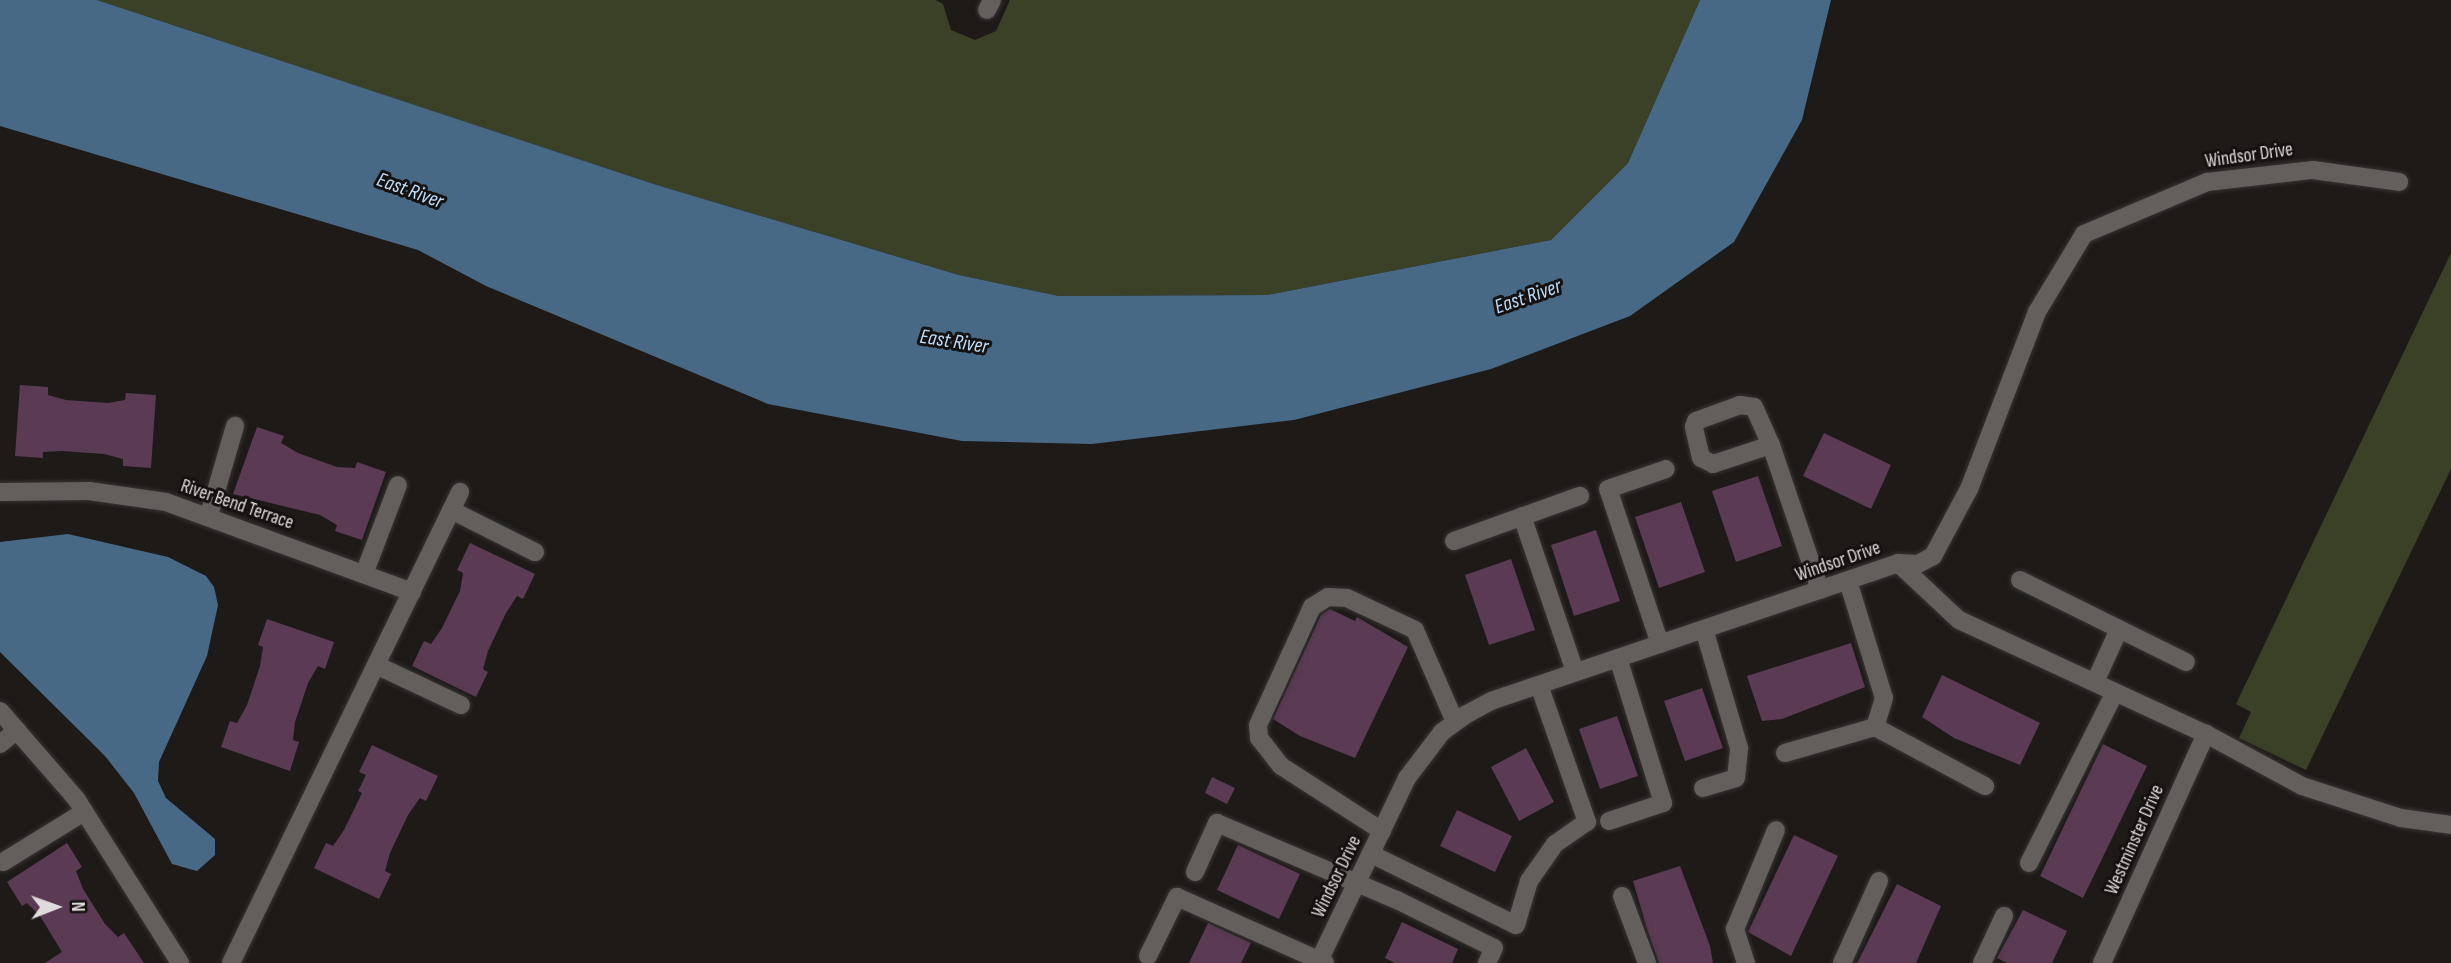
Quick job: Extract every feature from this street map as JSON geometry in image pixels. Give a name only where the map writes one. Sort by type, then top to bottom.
[{"type":"street","name":"Windsor Drive","points":[[1321,962],[1356,884],[1423,754],[1455,722],[1491,701],[1898,563],[1918,564],[1933,556],[1969,489],[2037,312],[2068,252],[2084,234],[2207,182],[2246,175],[2313,170],[2399,181]]},
{"type":"street","points":[[209,515],[235,426]]},
{"type":"street","points":[[1771,445],[1820,590]]},
{"type":"street","points":[[1660,644],[1608,489],[1666,470]]},
{"type":"street","points":[[365,574],[398,485]]},
{"type":"street","name":"River Bend Terrace","points":[[0,492],[89,491],[209,515],[412,592]]},
{"type":"street","points":[[231,963],[460,492]]},
{"type":"street","points":[[1454,541],[1580,496]]},
{"type":"street","points":[[451,510],[535,552]]},
{"type":"street","points":[[1522,516],[1575,673]]},
{"type":"street","points":[[1898,563],[1959,620],[2206,734],[2302,786],[2401,818],[2451,825]]},
{"type":"street","points":[[2021,580],[2186,662]]},
{"type":"street","points":[[1848,581],[1884,698],[1875,727]]},
{"type":"street","points":[[1382,831],[1281,766],[1259,738],[1258,725],[1312,607],[1328,597],[1347,598],[1415,630],[1455,722]]},
{"type":"street","points":[[1703,788],[1736,778],[1740,748],[1704,629]]},
{"type":"street","points":[[2095,682],[2119,629]]},
{"type":"street","points":[[1609,821],[1663,803],[1618,658]]},
{"type":"street","points":[[376,665],[461,705]]},
{"type":"street","points":[[1371,854],[1516,925],[1529,881],[1555,844],[1587,822],[1539,685]]},
{"type":"street","points":[[2029,863],[2115,692]]},
{"type":"street","points":[[0,711],[84,812],[180,963]]},
{"type":"street","points":[[1785,753],[1875,727],[1985,786]]},
{"type":"street","points":[[0,744],[17,730]]},
{"type":"street","name":"Westminster Drive","points":[[2102,963],[2206,734]]},
{"type":"street","points":[[4,862],[84,812]]},
{"type":"street","points":[[1195,872],[1217,823],[1494,948],[1487,963]]},
{"type":"street","points":[[1746,963],[1735,929],[1776,830]]},
{"type":"street","points":[[1842,963],[1879,881]]},
{"type":"street","points":[[1622,896],[1647,963]]},
{"type":"street","points":[[1148,956],[1177,897],[1321,962]]},
{"type":"street","points":[[1982,963],[2004,916]]},
{"type":"green space","points":[[97,0],[935,0],[943,4],[951,30],[975,40],[996,31],[1010,0],[1700,0],[1628,163],[1551,240],[1267,295],[1059,296],[959,275],[657,185]]},
{"type":"green space","points":[[2451,253],[2451,469],[2306,770],[2239,738],[2251,712],[2236,704]]},
{"type":"water","name":"East River","points":[[0,0],[97,0],[657,185],[959,275],[1059,296],[1267,295],[1551,240],[1628,163],[1700,0],[1831,0],[1802,120],[1734,242],[1630,316],[1491,369],[1294,420],[1092,444],[962,441],[768,404],[486,286],[418,250],[0,126]]},
{"type":"water","points":[[68,534],[168,557],[206,576],[214,587],[218,605],[207,656],[159,762],[158,781],[166,798],[215,839],[215,855],[197,871],[172,864],[134,793],[105,756],[0,652],[0,542]]},
{"type":"building","points":[[20,385],[48,387],[48,395],[66,400],[108,403],[125,400],[126,393],[156,395],[151,468],[123,466],[123,459],[104,454],[62,451],[43,452],[43,458],[15,456]]},
{"type":"building","points":[[257,427],[284,436],[281,443],[298,453],[337,467],[355,468],[357,462],[386,472],[362,540],[335,531],[337,525],[320,515],[233,494]]},
{"type":"building","points":[[1824,433],[1891,465],[1871,509],[1803,476]]},
{"type":"building","points":[[1758,476],[1782,546],[1736,562],[1712,491]]},
{"type":"building","points":[[1681,502],[1705,572],[1659,588],[1635,517]]},
{"type":"building","points":[[1596,530],[1620,601],[1574,616],[1551,545]]},
{"type":"building","points":[[470,543],[535,574],[523,599],[517,596],[506,613],[488,651],[483,669],[488,672],[476,697],[412,666],[424,641],[431,644],[442,628],[460,591],[463,573],[457,570]]},
{"type":"building","points":[[1511,559],[1535,630],[1489,645],[1465,575]]},
{"type":"building","points":[[1330,609],[1355,621],[1357,617],[1408,647],[1355,758],[1300,736],[1273,719],[1321,615]]},
{"type":"building","points":[[267,619],[334,642],[325,669],[318,666],[308,683],[295,722],[293,740],[299,742],[290,771],[221,747],[230,721],[237,723],[247,705],[260,666],[263,647],[258,645]]},
{"type":"building","points":[[1851,643],[1865,687],[1782,719],[1762,721],[1747,676]]},
{"type":"building","points":[[1942,675],[2040,723],[2020,765],[1954,738],[1922,717]]},
{"type":"building","points":[[1702,688],[1723,748],[1685,761],[1664,701]]},
{"type":"building","points":[[1617,716],[1638,776],[1600,789],[1579,729]]},
{"type":"building","points":[[2103,744],[2147,766],[2083,898],[2040,876]]},
{"type":"building","points":[[372,745],[438,776],[426,801],[420,798],[408,815],[390,853],[385,871],[391,874],[379,899],[314,868],[326,843],[333,846],[344,830],[362,793],[358,791],[366,775],[359,772]]},
{"type":"building","points":[[1526,748],[1554,802],[1519,821],[1491,767]]},
{"type":"building","points":[[1212,777],[1235,788],[1227,804],[1205,793]]},
{"type":"building","points":[[1457,810],[1512,836],[1495,872],[1440,846]]},
{"type":"building","points":[[1794,835],[1838,856],[1791,956],[1748,932]]},
{"type":"building","points":[[67,843],[82,867],[76,871],[83,889],[105,924],[118,937],[124,933],[144,963],[45,963],[62,952],[40,916],[27,903],[22,906],[7,882]]},
{"type":"building","points":[[1238,845],[1300,874],[1279,919],[1217,890]]},
{"type":"building","points":[[1680,866],[1710,946],[1713,963],[1659,963],[1647,929],[1633,881]]},
{"type":"building","points":[[1897,884],[1941,906],[1916,963],[1857,963]]},
{"type":"building","points":[[2023,910],[2067,931],[2052,963],[2007,963],[1997,958]]},
{"type":"building","points":[[1402,922],[1458,949],[1452,963],[1395,963],[1385,958]]},
{"type":"building","points":[[1208,923],[1251,943],[1241,963],[1189,963]]}]
